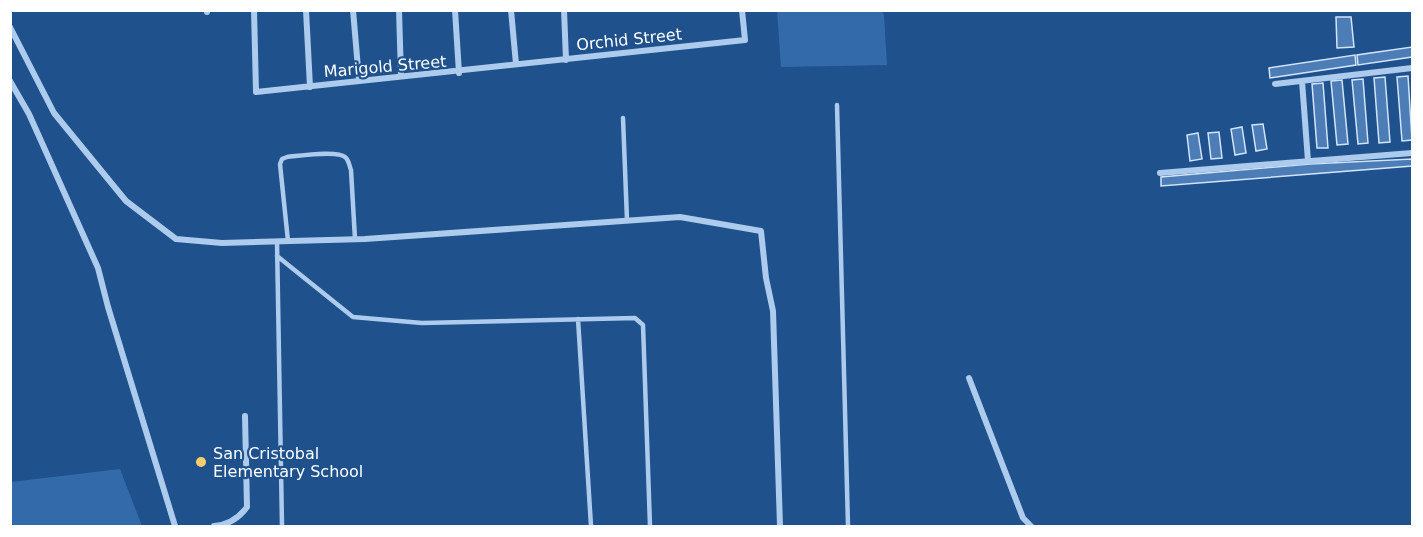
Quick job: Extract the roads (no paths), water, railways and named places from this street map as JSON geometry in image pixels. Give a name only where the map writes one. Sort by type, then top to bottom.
[{"type":"street","name":"Marigold Street","points":[[254,10],[256,92],[401,76],[459,73],[516,64]]},
{"type":"street","points":[[306,10],[310,87]]},
{"type":"street","points":[[354,10],[359,80]]},
{"type":"street","points":[[399,10],[401,76]]},
{"type":"street","points":[[454,10],[459,73]]},
{"type":"street","points":[[511,10],[516,64]]},
{"type":"street","points":[[564,10],[566,60]]},
{"type":"street","name":"Orchid Street","points":[[516,64],[745,40],[742,10]]},
{"type":"street","points":[[10,27],[54,113],[126,201],[176,239],[222,243],[355,239],[680,217],[761,231],[766,278],[773,311],[780,526]]},
{"type":"street","points":[[1275,84],[1413,68]]},
{"type":"street","points":[[10,81],[29,114],[98,268],[175,526]]},
{"type":"street","points":[[1302,81],[1308,161]]},
{"type":"street","points":[[1160,173],[1413,153]]},
{"type":"street","points":[[969,378],[1023,518],[1031,526]]},
{"type":"street","points":[[219,526],[240,516],[247,507],[245,416]]},
{"type":"lane","points":[[837,105],[848,526]]},
{"type":"lane","points":[[623,118],[627,220]]},
{"type":"lane","points":[[288,241],[279,170],[282,159],[332,154],[343,155],[348,159],[351,170],[355,239]]},
{"type":"lane","points":[[276,242],[282,526]]},
{"type":"lane","points":[[277,256],[353,317],[423,323],[635,318],[643,325],[650,526]]},
{"type":"lane","points":[[578,319],[591,526]]},
{"type":"place","name":"San Cristobal Elementary School","points":[[201,462]]}]
